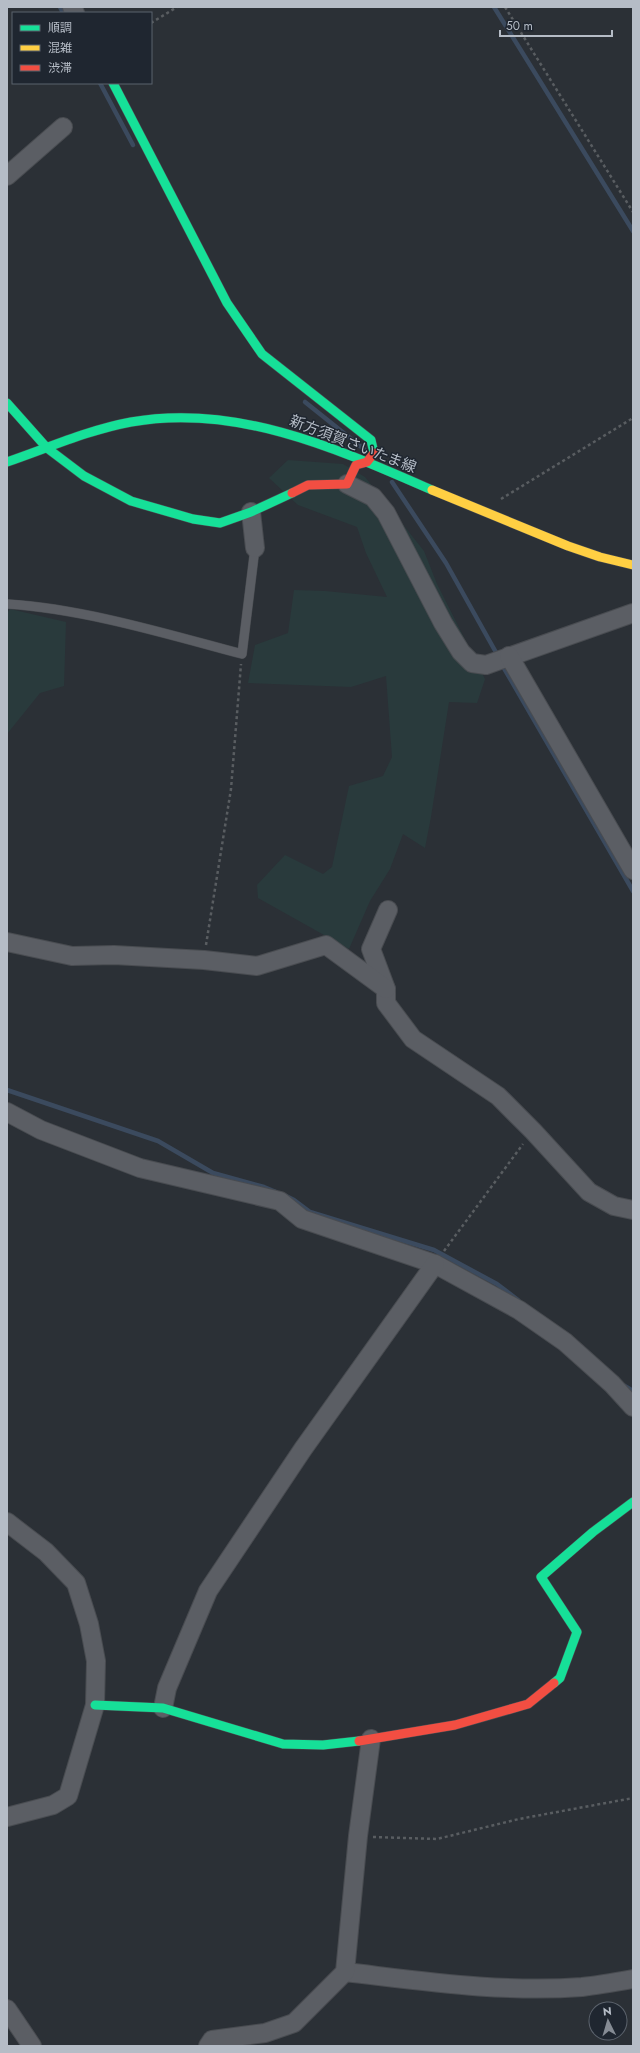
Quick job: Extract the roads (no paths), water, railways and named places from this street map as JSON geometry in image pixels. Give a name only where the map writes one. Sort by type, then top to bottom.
[{"type":"street","points":[[114,84],[227,303],[262,354],[371,440],[374,454],[368,462],[356,465],[347,484]]},
{"type":"street","points":[[7,176],[63,127]]},
{"type":"street","points":[[7,403],[47,448],[84,476],[131,501],[192,519],[220,523],[251,512],[308,485],[347,484],[373,497],[386,513],[443,623],[461,652],[472,663],[486,665],[633,613]]},
{"type":"street","name":"新方須賀さいたま線","points":[[7,462],[99,430],[133,422],[171,418],[209,418],[244,422],[289,432],[368,462],[480,512],[598,557],[633,565]]},
{"type":"street","points":[[251,512],[254,548]]},
{"type":"street","points":[[509,656],[633,870]]},
{"type":"street","points":[[388,910],[371,949],[386,989],[386,1003],[413,1039],[498,1096],[533,1131],[589,1192],[614,1206],[633,1210]]},
{"type":"street","points":[[7,942],[55,954],[72,956],[114,954],[204,960],[257,966],[326,946],[386,989]]},
{"type":"street","points":[[7,1112],[41,1130],[140,1168],[280,1201],[302,1219],[435,1264],[519,1310],[566,1342],[612,1384],[633,1407]]},
{"type":"street","points":[[163,1708],[167,1688],[208,1591],[302,1449],[435,1264]]},
{"type":"street","points":[[95,1705],[163,1708],[283,1744],[323,1745],[371,1739],[456,1725],[521,1707],[528,1704],[560,1678],[577,1632],[541,1577],[593,1532],[633,1502]]},
{"type":"street","points":[[7,1522],[46,1552],[76,1583],[89,1624],[96,1661],[95,1705],[68,1796],[53,1805],[7,1817]]},
{"type":"street","points":[[208,2046],[212,2040],[265,2033],[294,2024],[345,1972],[358,1836],[371,1739]]},
{"type":"street","points":[[345,1972],[444,1984],[519,1988],[582,1986],[633,1979]]},
{"type":"street","points":[[7,2009],[32,2046]]},
{"type":"lane","points":[[7,604],[35,606],[141,628],[242,654],[254,548]]},
{"type":"waterway","points":[[60,7],[62,12]]},
{"type":"waterway","points":[[494,7],[633,231]]},
{"type":"waterway","points":[[101,84],[133,145]]},
{"type":"waterway","points":[[305,402],[365,450]]},
{"type":"waterway","points":[[392,482],[446,563],[498,656]]},
{"type":"waterway","points":[[501,663],[633,891]]},
{"type":"waterway","points":[[7,1090],[158,1141],[213,1173],[264,1187],[276,1192]]},
{"type":"waterway","points":[[286,1196],[310,1212],[434,1250],[497,1284],[518,1300]]},
{"type":"waterway","points":[[623,1385],[633,1391]]}]
